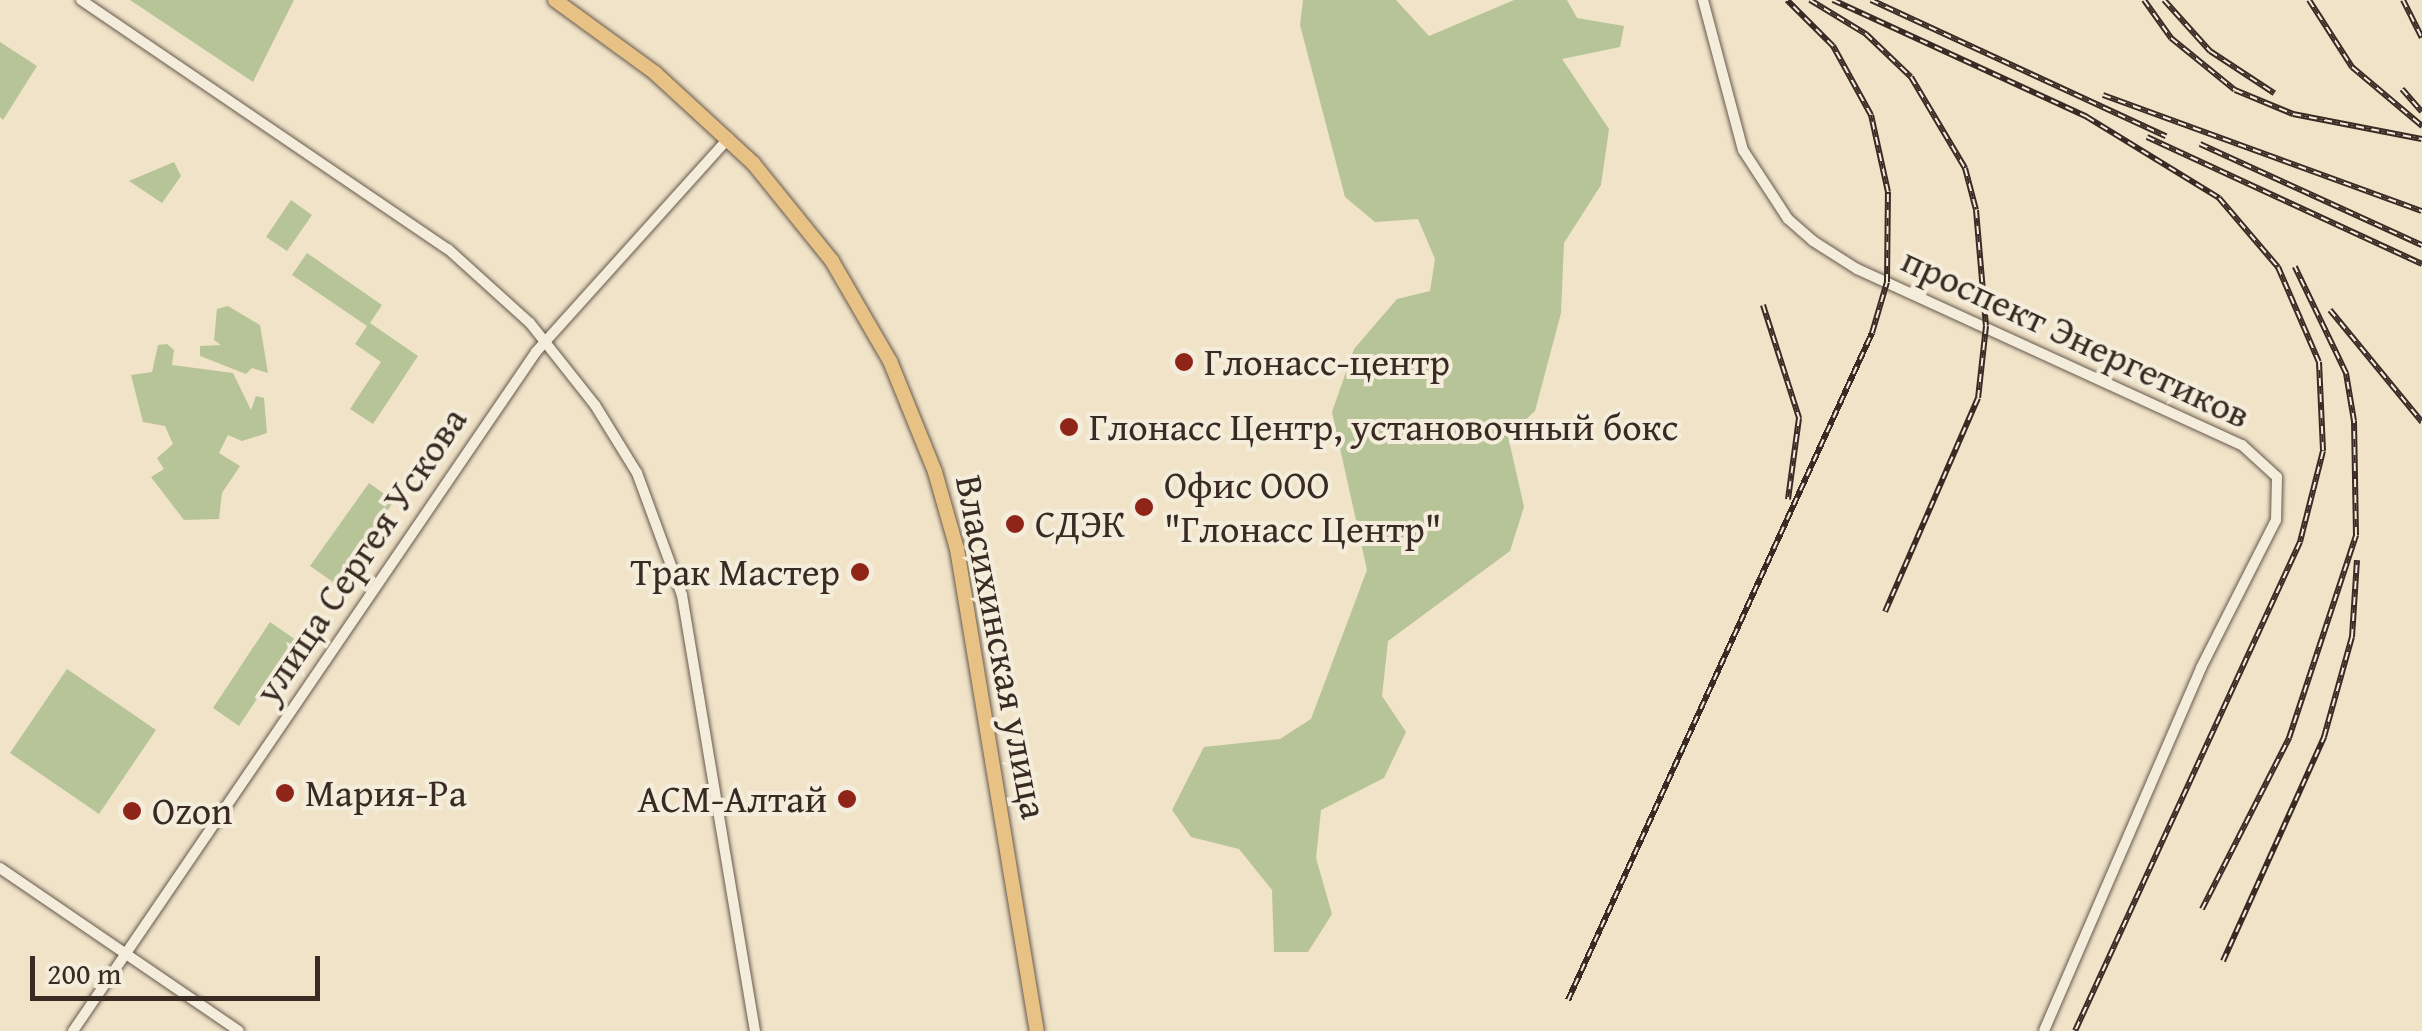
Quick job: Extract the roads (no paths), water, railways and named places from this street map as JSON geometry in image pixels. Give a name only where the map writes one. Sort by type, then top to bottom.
[{"type":"highway","name":"Власихинская улица","points":[[555,0],[655,72],[728,138],[781,194],[860,306],[939,481],[971,618],[1037,1031]]},
{"type":"street","points":[[80,0],[448,249],[544,341],[629,457],[677,581],[756,1031]]},
{"type":"street","name":"проспект Энергетиков","points":[[1703,0],[1743,150],[1788,218],[1813,240],[1858,269],[2242,445],[2277,477],[2276,520],[2201,668],[2044,1031]]},
{"type":"street","name":"улица Сергея Ускова","points":[[74,1031],[544,341],[728,138]]},
{"type":"street","points":[[0,868],[239,1031]]},
{"type":"railway","points":[[1568,1000],[1872,333],[1887,282],[1888,192],[1871,115],[1833,46],[1787,0]]},
{"type":"railway","points":[[1810,0],[1866,34],[1911,77],[1965,168],[1976,210],[1986,326],[1978,398],[1885,612]]},
{"type":"railway","points":[[1833,0],[2087,117],[2219,198],[2278,267],[2319,362],[2323,451],[2300,542],[2075,1031]]},
{"type":"railway","points":[[1871,0],[2166,136]]},
{"type":"railway","points":[[2144,0],[2171,38],[2235,90],[2293,114],[2422,139]]},
{"type":"railway","points":[[2164,0],[2210,51],[2274,93]]},
{"type":"railway","points":[[2309,0],[2352,67],[2422,126]]},
{"type":"railway","points":[[2403,0],[2422,38]]},
{"type":"railway","points":[[2402,89],[2422,112]]},
{"type":"railway","points":[[2103,95],[2422,211]]},
{"type":"railway","points":[[2147,137],[2422,264]]},
{"type":"railway","points":[[2200,144],[2422,245]]},
{"type":"railway","points":[[2202,909],[2289,738],[2356,535],[2354,421],[2346,373],[2295,267]]},
{"type":"railway","points":[[1763,305],[1799,418],[1788,499]]},
{"type":"railway","points":[[2330,310],[2422,422]]},
{"type":"railway","points":[[2223,961],[2324,737],[2352,637],[2357,560]]},
{"type":"place","name":"Глонасс-центр","points":[[1184,362]]},
{"type":"place","name":"Глонасс Центр, установочный бокс","points":[[1069,427]]},
{"type":"place","name":"Офис ООО \"Глонасс Центр\"","points":[[1144,507]]},
{"type":"place","name":"СДЭК","points":[[1015,524]]},
{"type":"place","name":"Трак Мастер","points":[[860,572]]},
{"type":"place","name":"Мария-Ра","points":[[285,793]]},
{"type":"place","name":"АСМ-Алтай","points":[[847,799]]},
{"type":"place","name":"Ozon","points":[[132,811]]}]
